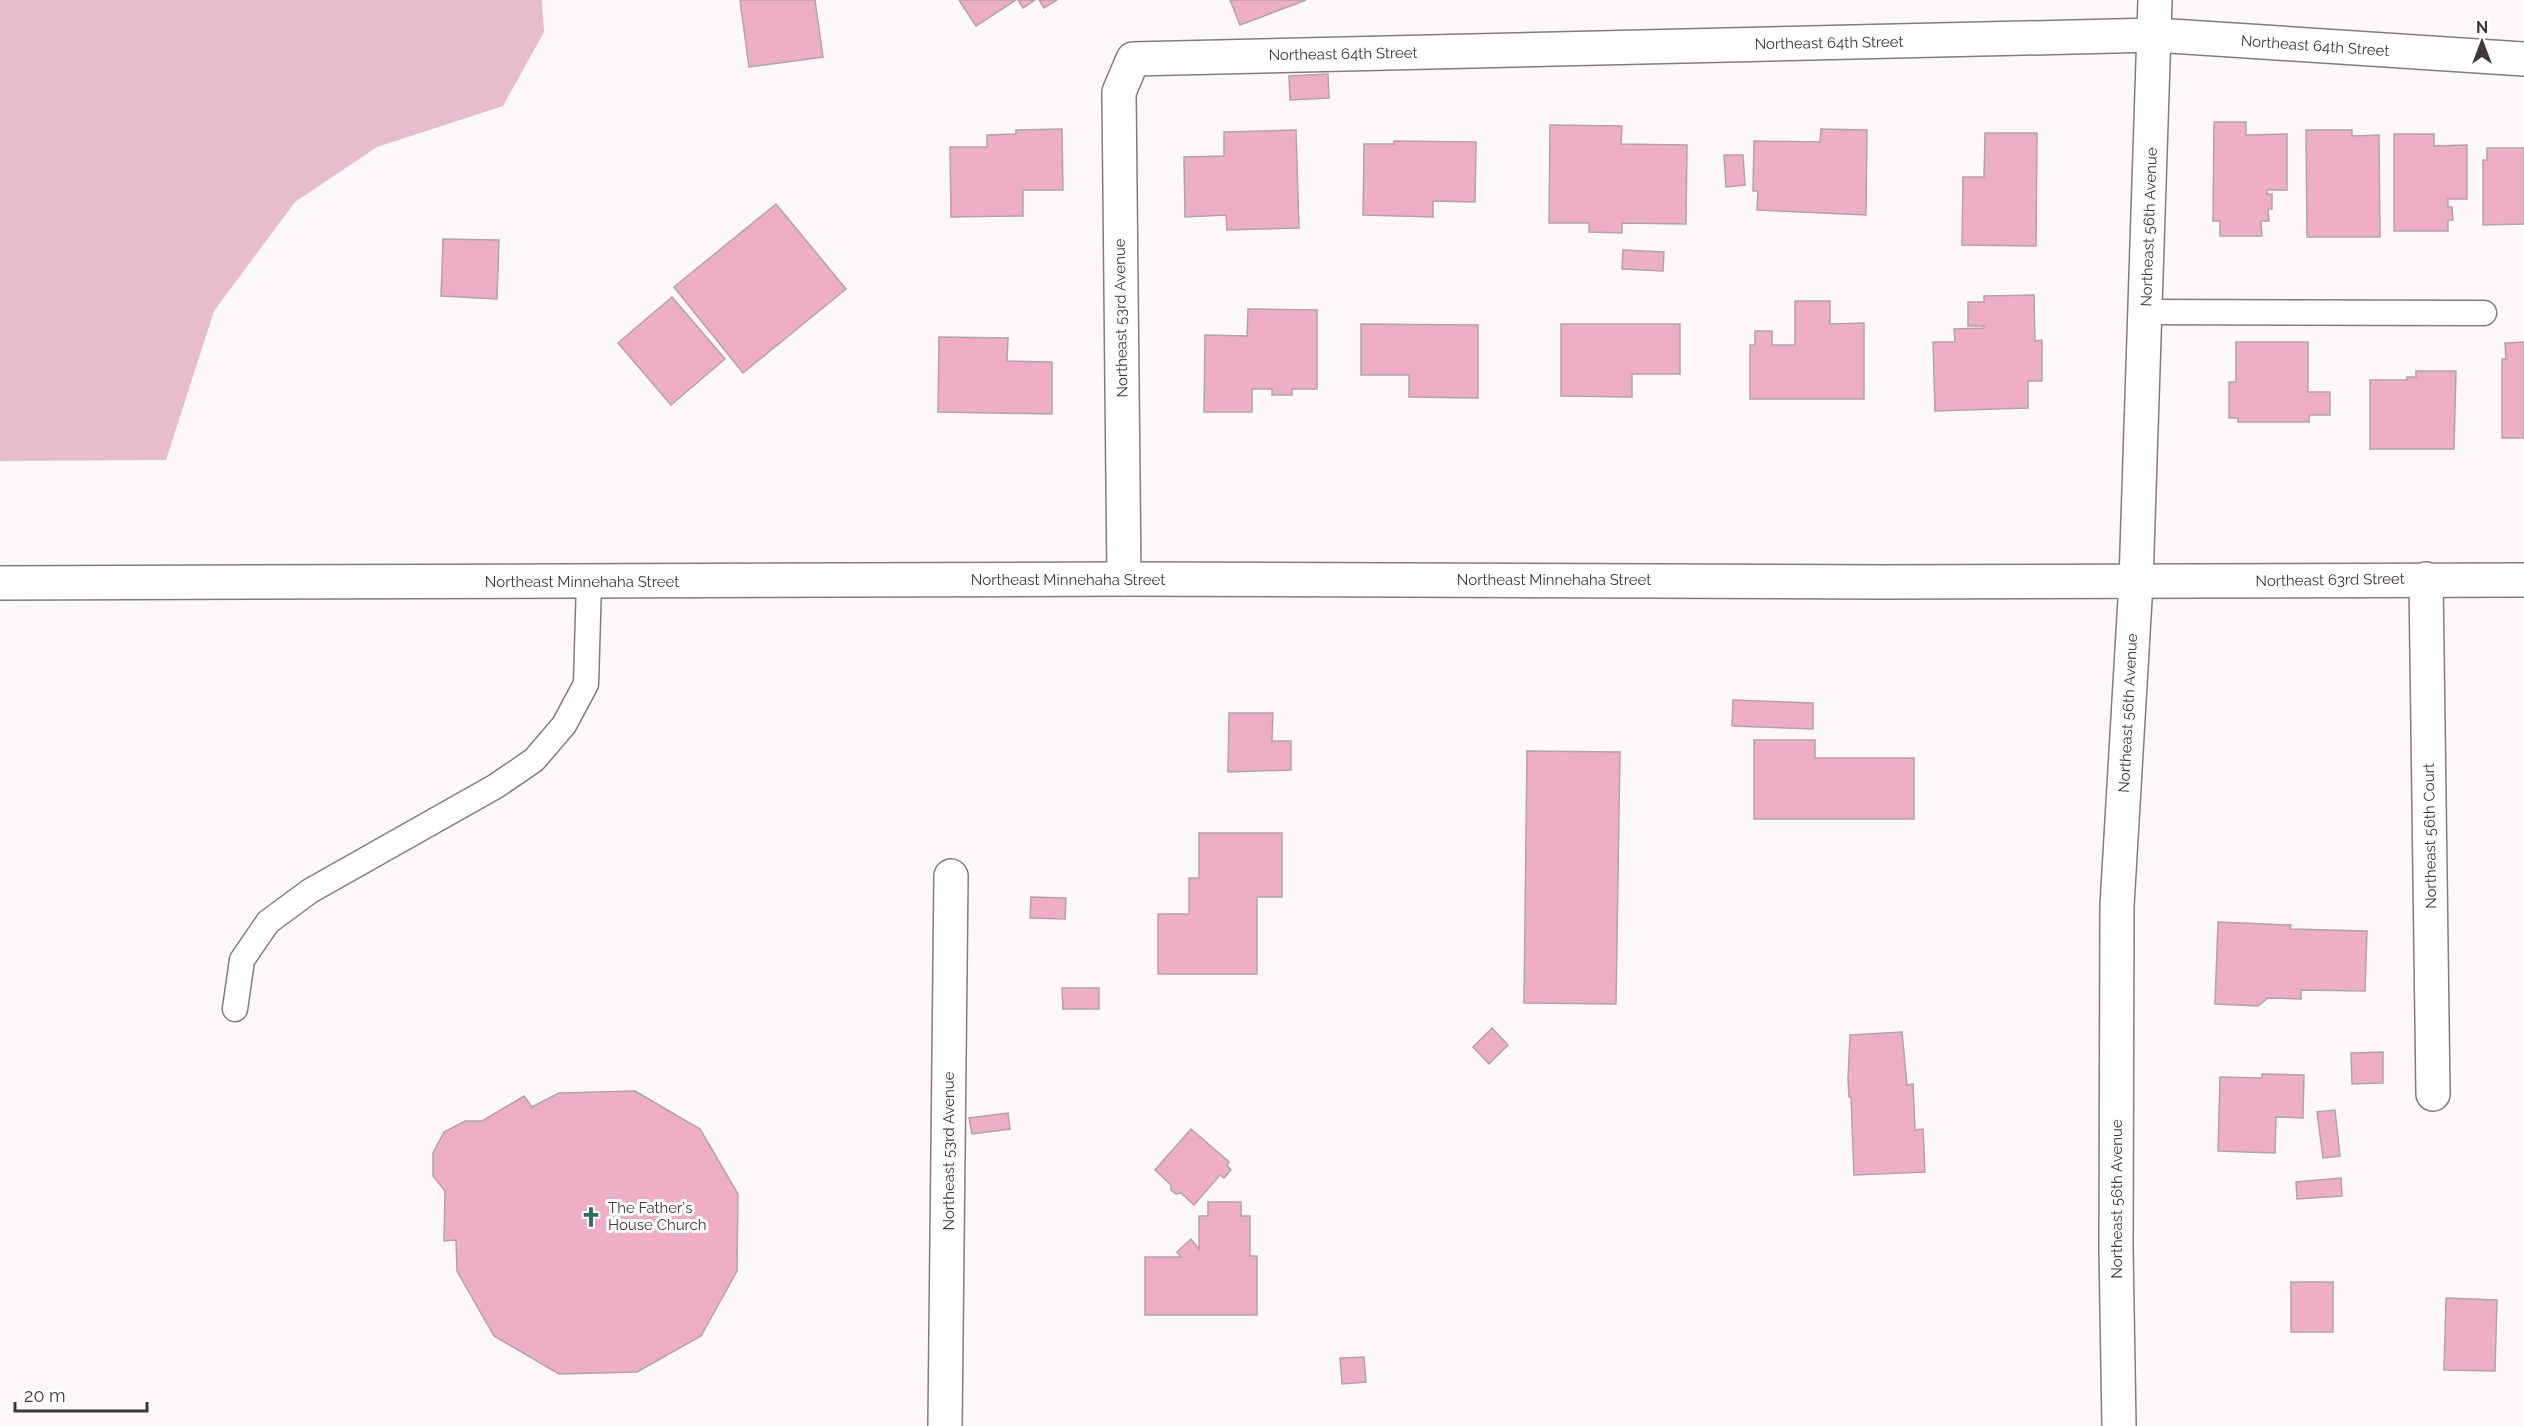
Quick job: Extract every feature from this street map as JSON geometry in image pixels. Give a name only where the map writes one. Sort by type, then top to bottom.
[{"type":"street","name":"Northeast 56th Avenue","points":[[2119,1426],[2116,1248],[2117,906],[2136,582],[2155,0]]},
{"type":"street","name":"Northeast 64th Street","points":[[1134,59],[2155,35],[2524,59]]},
{"type":"street","name":"Northeast 53rd Avenue","points":[[1124,579],[1119,92],[1134,59]]},
{"type":"street","name":"Northeast Minnehaha Street","points":[[0,583],[1124,579],[2136,582]]},
{"type":"street","name":"Northeast 56th Court","points":[[2427,579],[2433,1094]]},
{"type":"street","name":"Northeast 63rd Street","points":[[2136,582],[2524,580]]},
{"type":"street","name":"Northeast 53rd Avenue","points":[[945,1426],[951,876]]},
{"type":"lane","points":[[2146,312],[2484,313]]},
{"type":"lane","points":[[235,1009],[242,960],[268,922],[310,891],[496,786],[534,760],[564,725],[586,684],[589,582]]},
{"type":"shaded area","points":[[0,0],[542,0],[544,32],[503,106],[377,147],[295,202],[214,311],[166,460],[0,461]]},
{"type":"building","points":[[740,0],[815,0],[823,57],[749,67]]},
{"type":"building","points":[[959,0],[1016,0],[976,26]]},
{"type":"building","points":[[1018,0],[1035,0],[1023,8]]},
{"type":"building","points":[[1039,0],[1057,0],[1044,8]]},
{"type":"building","points":[[1230,0],[1306,0],[1240,25]]},
{"type":"building","points":[[1328,74],[1329,98],[1290,100],[1289,76]]},
{"type":"building","points":[[2214,122],[2246,122],[2246,135],[2287,134],[2287,190],[2267,190],[2267,194],[2272,194],[2272,209],[2268,209],[2269,221],[2261,221],[2262,236],[2220,236],[2220,221],[2213,221]]},
{"type":"building","points":[[1550,125],[1622,126],[1621,144],[1687,145],[1686,224],[1622,223],[1622,233],[1589,232],[1589,223],[1549,223]]},
{"type":"building","points":[[1062,129],[1063,190],[1023,190],[1023,216],[951,217],[950,147],[987,147],[987,135],[1016,134],[1016,130]]},
{"type":"building","points":[[1821,129],[1867,130],[1866,215],[1757,210],[1758,191],[1753,191],[1754,141],[1820,142]]},
{"type":"building","points":[[1296,130],[1299,228],[1227,230],[1226,215],[1185,217],[1184,157],[1224,156],[1224,132]]},
{"type":"building","points":[[2306,130],[2352,130],[2352,136],[2379,135],[2380,237],[2307,237]]},
{"type":"building","points":[[1985,133],[2037,133],[2036,246],[1962,245],[1963,177],[1984,177]]},
{"type":"building","points":[[2394,134],[2434,134],[2434,146],[2467,145],[2467,199],[2448,199],[2448,207],[2452,207],[2453,220],[2448,220],[2448,231],[2394,231]]},
{"type":"building","points":[[1394,141],[1476,142],[1475,202],[1433,201],[1433,217],[1363,215],[1364,144],[1394,144]]},
{"type":"building","points":[[2487,148],[2524,148],[2524,224],[2483,225],[2483,160],[2487,160]]},
{"type":"building","points":[[1724,155],[1743,155],[1745,185],[1726,187]]},
{"type":"building","points":[[776,204],[846,289],[743,373],[674,287]]},
{"type":"building","points":[[443,239],[499,240],[497,299],[441,296]]},
{"type":"building","points":[[1623,250],[1664,252],[1663,271],[1622,269]]},
{"type":"building","points":[[2034,295],[2035,341],[2042,340],[2042,381],[2028,381],[2028,408],[1935,411],[1933,342],[1955,342],[1954,329],[1984,328],[1984,326],[1968,326],[1968,302],[1984,302],[1984,296]]},
{"type":"building","points":[[672,297],[725,359],[671,405],[618,343]]},
{"type":"building","points":[[1795,301],[1830,301],[1830,324],[1864,323],[1864,399],[1750,399],[1750,345],[1755,345],[1755,331],[1772,331],[1772,345],[1795,345]]},
{"type":"building","points":[[1248,309],[1317,310],[1317,389],[1292,389],[1292,395],[1272,395],[1272,389],[1252,389],[1252,412],[1204,412],[1205,335],[1247,336]]},
{"type":"building","points":[[1361,324],[1478,325],[1478,398],[1409,397],[1409,375],[1361,375]]},
{"type":"building","points":[[1561,324],[1680,324],[1680,374],[1632,374],[1632,397],[1561,396]]},
{"type":"building","points":[[939,337],[1008,338],[1007,361],[1052,362],[1052,414],[938,412]]},
{"type":"building","points":[[2236,342],[2308,342],[2308,392],[2330,392],[2330,415],[2309,415],[2309,422],[2238,422],[2238,418],[2229,418],[2229,382],[2236,382]]},
{"type":"building","points":[[2524,342],[2524,438],[2502,438],[2502,359],[2506,359],[2505,343]]},
{"type":"building","points":[[2416,371],[2456,371],[2454,449],[2370,449],[2370,380],[2407,380],[2407,377],[2416,377]]},
{"type":"building","points":[[1733,700],[1813,703],[1813,729],[1732,726]]},
{"type":"building","points":[[1229,713],[1273,713],[1272,741],[1291,741],[1291,770],[1228,772]]},
{"type":"building","points":[[1754,740],[1815,740],[1815,758],[1914,758],[1914,819],[1754,819]]},
{"type":"building","points":[[1527,751],[1620,752],[1616,1004],[1524,1003]]},
{"type":"building","points":[[1199,833],[1282,833],[1282,897],[1257,897],[1257,974],[1158,974],[1158,914],[1189,914],[1189,878],[1199,878]]},
{"type":"building","points":[[1031,897],[1066,898],[1065,919],[1030,918]]},
{"type":"building","points":[[2218,922],[2291,925],[2290,929],[2367,931],[2365,991],[2301,990],[2301,999],[2268,998],[2258,1006],[2215,1004]]},
{"type":"building","points":[[1062,988],[1099,988],[1099,1009],[1063,1009]]},
{"type":"building","points":[[1492,1028],[1508,1045],[1489,1064],[1473,1047]]},
{"type":"building","points":[[1902,1032],[1907,1085],[1913,1084],[1915,1130],[1923,1129],[1925,1172],[1854,1175],[1851,1097],[1849,1097],[1848,1079],[1850,1035]]},
{"type":"building","points":[[2383,1052],[2383,1083],[2352,1084],[2351,1053]]},
{"type":"building","points":[[2262,1074],[2304,1075],[2303,1118],[2276,1117],[2275,1153],[2218,1151],[2220,1077],[2262,1078]]},
{"type":"building","name":"The Father's House Church","points":[[635,1091],[700,1129],[738,1194],[737,1271],[701,1336],[637,1372],[559,1374],[494,1336],[457,1271],[456,1240],[444,1241],[445,1191],[433,1176],[433,1153],[444,1132],[465,1121],[482,1121],[524,1096],[532,1107],[559,1093]]},
{"type":"building","points":[[2335,1110],[2340,1156],[2323,1158],[2317,1112]]},
{"type":"building","points":[[1008,1113],[1010,1129],[972,1134],[969,1118]]},
{"type":"building","points":[[1191,1129],[1229,1162],[1227,1165],[1231,1170],[1224,1178],[1220,1175],[1194,1205],[1181,1193],[1176,1194],[1171,1190],[1171,1185],[1155,1170]]},
{"type":"building","points":[[2341,1178],[2342,1196],[2297,1199],[2296,1182]]},
{"type":"building","points":[[1208,1202],[1241,1202],[1241,1216],[1250,1216],[1250,1256],[1257,1256],[1257,1315],[1145,1315],[1145,1257],[1181,1257],[1177,1252],[1191,1239],[1199,1249],[1199,1216],[1208,1216]]},
{"type":"building","points":[[2291,1282],[2333,1282],[2333,1332],[2291,1332]]},
{"type":"building","points":[[2446,1298],[2497,1300],[2495,1371],[2444,1370]]},
{"type":"building","points":[[1364,1357],[1366,1382],[1342,1384],[1340,1358]]},
{"type":"place","name":"The Father's House Church","points":[[591,1217]]}]
